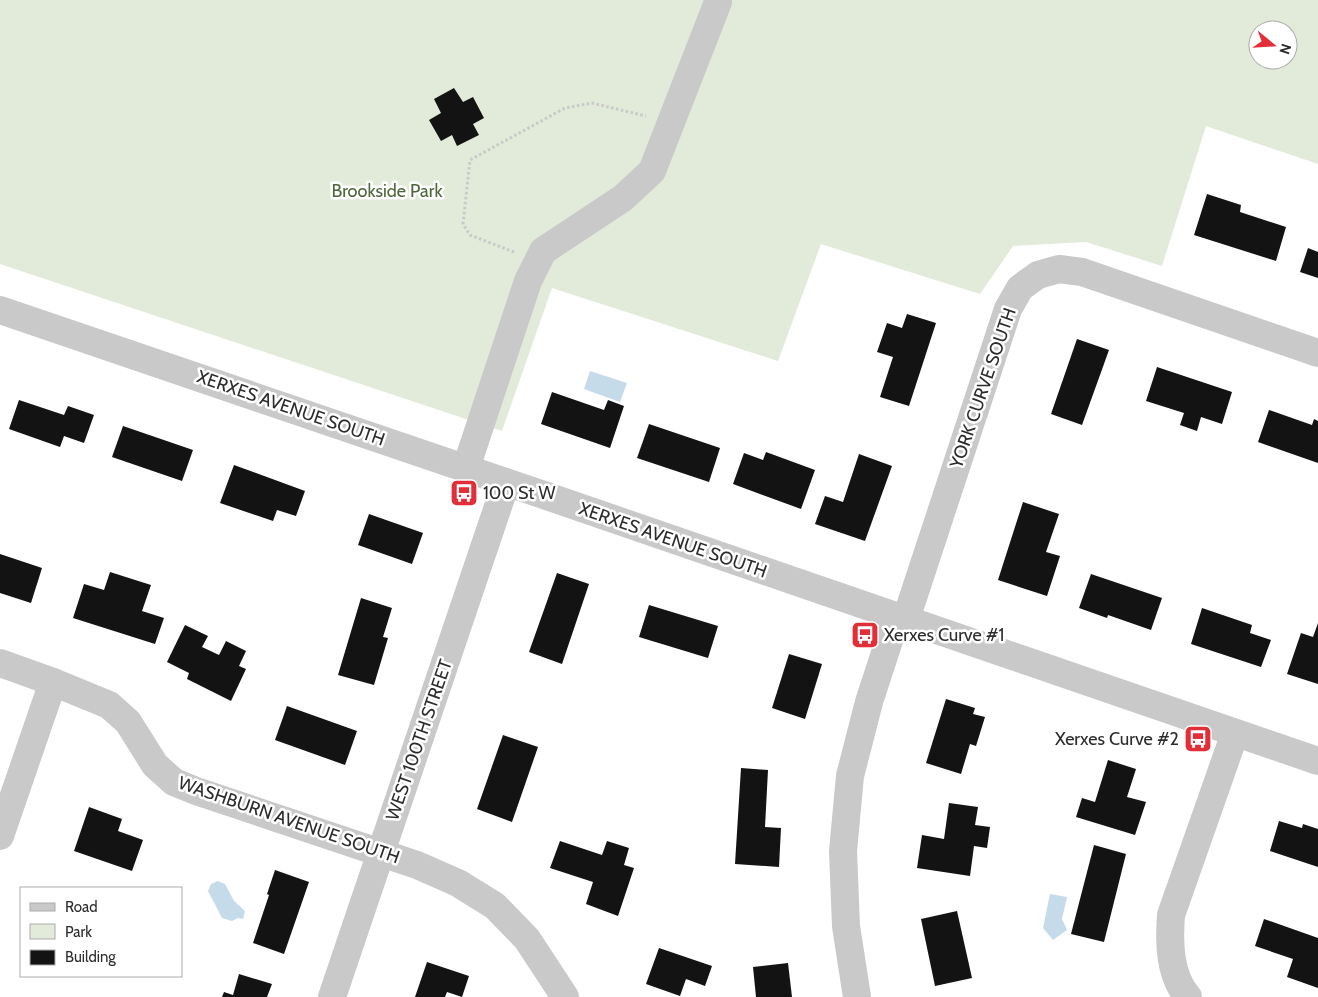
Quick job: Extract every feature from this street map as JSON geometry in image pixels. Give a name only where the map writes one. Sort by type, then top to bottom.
[{"type":"street","points":[[466,468],[528,281],[538,262],[544,251],[623,198],[652,170],[718,2]]},
{"type":"street","name":"YORK CURVE SOUTH","points":[[857,997],[846,926],[843,860],[850,776],[870,702],[902,618],[1008,308],[1020,288],[1038,276],[1059,269],[1082,272],[1318,352]]},
{"type":"street","name":"XERXES AVENUE SOUTH","points":[[0,310],[364,432],[506,483],[1318,762]]},
{"type":"street","name":"WEST 100TH STREET","points":[[332,997],[506,483]]},
{"type":"street","name":"WASHBURN AVENUE SOUTH","points":[[0,663],[109,704],[128,722],[156,764],[174,782],[417,865],[458,883],[495,906],[527,939],[565,997]]},
{"type":"street","points":[[0,836],[53,682]]},
{"type":"street","points":[[1188,997],[1174,970],[1169,941],[1172,915],[1236,733]]},
{"type":"path","points":[[538,262],[470,235],[463,224],[470,160],[565,108],[592,103],[671,122]]},
{"type":"green space","name":"Brookside Park","points":[[0,0],[1318,0],[1318,164],[1206,126],[1162,266],[1086,242],[1013,246],[980,294],[821,244],[778,361],[552,288],[502,431],[0,264]]},
{"type":"water","points":[[590,371],[627,383],[620,402],[584,389]]},
{"type":"water","points":[[218,881],[225,884],[234,901],[245,911],[243,919],[238,918],[232,921],[222,918],[208,891],[211,884]]},
{"type":"water","points":[[1050,894],[1067,897],[1062,919],[1067,930],[1053,940],[1043,928]]},
{"type":"building","points":[[454,88],[463,102],[473,97],[484,118],[473,124],[479,135],[457,146],[452,135],[441,141],[429,120],[441,113],[434,99]]},
{"type":"building","points":[[1207,194],[1241,205],[1240,212],[1286,227],[1276,261],[1194,235]]},
{"type":"building","points":[[1308,248],[1318,252],[1318,278],[1300,272]]},
{"type":"building","points":[[907,314],[936,323],[909,406],[880,397],[893,357],[877,352],[887,323],[902,328]]},
{"type":"building","points":[[1077,339],[1109,350],[1082,425],[1051,414]]},
{"type":"building","points":[[1157,367],[1232,392],[1222,424],[1201,417],[1197,431],[1180,425],[1184,413],[1146,401]]},
{"type":"building","points":[[552,392],[604,410],[608,400],[624,406],[610,448],[541,424]]},
{"type":"building","points":[[19,400],[64,415],[68,406],[94,415],[84,443],[64,436],[60,447],[9,429]]},
{"type":"building","points":[[1269,410],[1312,425],[1314,419],[1318,421],[1318,463],[1258,442]]},
{"type":"building","points":[[649,424],[720,448],[709,482],[637,458]]},
{"type":"building","points":[[123,426],[193,450],[182,481],[112,457]]},
{"type":"building","points":[[766,452],[815,470],[801,509],[733,484],[744,453],[763,460]]},
{"type":"building","points":[[859,454],[892,466],[865,541],[815,524],[825,496],[843,502]]},
{"type":"building","points":[[234,465],[305,491],[296,516],[277,510],[273,521],[220,503]]},
{"type":"building","points":[[1023,502],[1059,514],[1046,552],[1060,556],[1047,596],[998,580]]},
{"type":"building","points":[[369,514],[423,533],[412,564],[358,545]]},
{"type":"building","points":[[0,554],[42,568],[31,603],[0,593]]},
{"type":"building","points":[[110,572],[151,585],[142,611],[164,618],[155,644],[73,618],[84,584],[104,590]]},
{"type":"building","points":[[557,573],[589,584],[562,664],[529,652]]},
{"type":"building","points":[[1091,574],[1162,598],[1151,630],[1108,615],[1107,618],[1079,608]]},
{"type":"building","points":[[361,598],[392,608],[383,637],[388,638],[374,685],[338,675]]},
{"type":"building","points":[[649,605],[718,626],[708,658],[639,637]]},
{"type":"building","points":[[1202,608],[1252,625],[1250,633],[1271,640],[1261,667],[1191,644]]},
{"type":"building","points":[[1318,623],[1318,684],[1287,674],[1301,633],[1313,637]]},
{"type":"building","points":[[185,625],[208,636],[202,647],[219,655],[226,641],[246,651],[239,666],[246,669],[231,701],[187,679],[189,673],[167,662]]},
{"type":"building","points":[[789,654],[822,664],[805,719],[772,708]]},
{"type":"building","points":[[946,699],[975,708],[973,714],[985,717],[976,746],[970,744],[961,774],[926,763]]},
{"type":"building","points":[[287,706],[357,731],[345,765],[275,740]]},
{"type":"building","points":[[503,735],[538,747],[512,822],[477,809]]},
{"type":"building","points":[[1108,760],[1136,769],[1127,797],[1146,802],[1135,835],[1076,817],[1082,798],[1095,802]]},
{"type":"building","points":[[741,768],[768,770],[765,827],[781,828],[779,867],[735,864]]},
{"type":"building","points":[[949,803],[978,807],[975,825],[990,827],[987,848],[974,846],[970,876],[917,868],[922,835],[944,839]]},
{"type":"building","points":[[89,807],[122,819],[118,831],[143,840],[132,871],[74,851]]},
{"type":"building","points":[[1279,821],[1302,828],[1303,824],[1318,829],[1318,867],[1270,851]]},
{"type":"building","points":[[560,841],[602,855],[607,841],[629,848],[624,865],[634,868],[618,916],[586,904],[593,882],[550,868]]},
{"type":"building","points":[[1094,845],[1126,854],[1104,942],[1071,934]]},
{"type":"building","points":[[275,870],[309,882],[284,954],[253,943]]},
{"type":"building","points":[[957,911],[972,978],[935,986],[921,919]]},
{"type":"building","points":[[1264,919],[1318,938],[1318,988],[1287,977],[1293,959],[1255,946]]},
{"type":"building","points":[[659,948],[712,966],[705,986],[686,979],[680,996],[646,984]]},
{"type":"building","points":[[427,962],[469,976],[462,997],[447,992],[445,997],[415,997]]},
{"type":"building","points":[[788,963],[792,997],[756,997],[753,967]]},
{"type":"building","points":[[239,974],[272,984],[267,997],[222,997],[224,992],[233,995]]},
{"type":"place","name":"100 St W","points":[[464,493]]},
{"type":"place","name":"Xerxes Curve #1","points":[[865,635]]},
{"type":"place","name":"Xerxes Curve #2","points":[[1198,739]]}]
